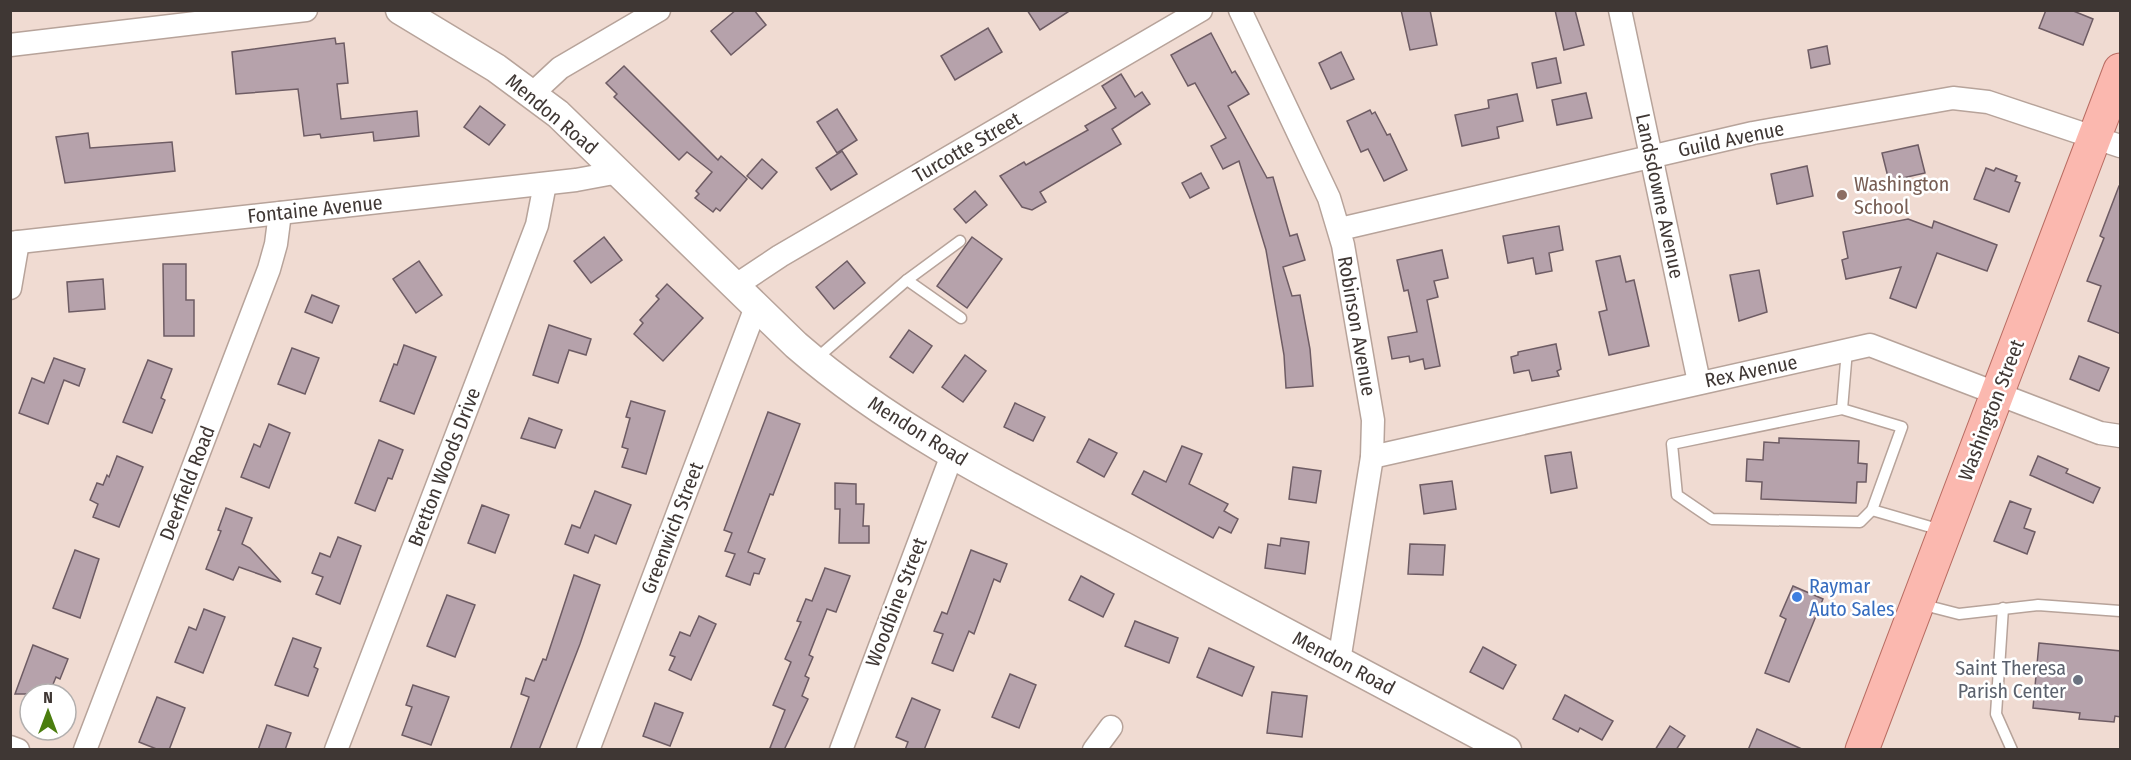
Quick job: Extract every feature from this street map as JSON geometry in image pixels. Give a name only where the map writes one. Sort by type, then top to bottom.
[{"type":"main road","name":"Washington Street","points":[[1862,750],[1997,394],[2108,141],[2121,70]]},
{"type":"street","points":[[10,45],[306,10]]},
{"type":"street","name":"Mendon Road","points":[[400,10],[475,55],[532,94],[571,125],[814,361],[887,413],[952,455],[1507,750]]},
{"type":"street","points":[[532,94],[560,68],[639,17],[659,10]]},
{"type":"street","name":"Turcotte Street","points":[[735,286],[780,256],[1201,10]]},
{"type":"street","name":"Robinson Avenue","points":[[1240,10],[1319,177],[1340,229],[1373,420],[1372,457],[1339,661]]},
{"type":"street","name":"Landsdowne Avenue","points":[[1620,10],[1699,382]]},
{"type":"street","name":"Guild Avenue","points":[[1340,229],[1753,133],[1953,98],[1988,102],[2108,141]]},
{"type":"street","name":"Fontaine Avenue","points":[[14,243],[545,184],[619,172]]},
{"type":"street","name":"Bretton Woods Drive","points":[[336,750],[537,225],[545,184]]},
{"type":"street","name":"Deerfield Road","points":[[85,750],[269,269],[276,244],[280,213]]},
{"type":"street","points":[[10,288],[14,243]]},
{"type":"street","name":"Greenwich Street","points":[[588,750],[756,307]]},
{"type":"street","name":"Rex Avenue","points":[[1372,457],[1870,345],[2100,433],[2121,436]]},
{"type":"street","name":"Woodbine Street","points":[[841,750],[952,455]]},
{"type":"street","points":[[1094,750],[1111,727]]},
{"type":"street","points":[[10,747],[18,750]]},
{"type":"lane","points":[[814,361],[907,280],[960,241]]},
{"type":"lane","points":[[907,280],[962,318]]},
{"type":"lane","points":[[1842,409],[1847,350]]},
{"type":"lane","points":[[1842,409],[1902,427],[1872,510],[1860,522],[1712,519],[1677,495],[1672,444],[1842,409]]},
{"type":"lane","points":[[1872,510],[1944,531]]},
{"type":"lane","points":[[1917,603],[1939,611],[1959,614],[2038,605],[2121,611]]},
{"type":"lane","points":[[2003,608],[1996,714],[2012,750]]},
{"type":"building","points":[[736,10],[754,10],[766,25],[731,55],[711,31]]},
{"type":"building","points":[[1027,10],[1071,10],[1040,30]]},
{"type":"building","points":[[1401,10],[1430,10],[1437,45],[1410,50]]},
{"type":"building","points":[[1555,10],[1575,10],[1584,45],[1564,50]]},
{"type":"building","points":[[2046,10],[2071,10],[2093,19],[2083,45],[2039,28]]},
{"type":"building","points":[[988,28],[1002,52],[955,80],[941,56]]},
{"type":"building","points":[[1211,33],[1232,73],[1235,71],[1249,94],[1228,106],[1267,178],[1273,177],[1290,236],[1297,234],[1305,260],[1283,267],[1292,296],[1300,295],[1310,349],[1313,386],[1286,388],[1284,355],[1266,250],[1239,161],[1223,169],[1211,146],[1226,138],[1195,83],[1188,86],[1171,55]]},
{"type":"building","points":[[335,38],[336,44],[344,43],[348,83],[337,84],[341,119],[417,111],[419,136],[374,141],[373,132],[321,138],[320,134],[304,136],[298,89],[236,94],[232,52]]},
{"type":"building","points":[[1827,46],[1830,64],[1811,68],[1808,50]]},
{"type":"building","points":[[1341,52],[1354,79],[1331,89],[1319,63]]},
{"type":"building","points":[[1556,58],[1561,83],[1537,88],[1532,63]]},
{"type":"building","points":[[624,66],[718,160],[721,156],[747,179],[720,211],[716,208],[713,212],[695,198],[699,194],[696,191],[712,172],[687,152],[679,160],[614,97],[617,94],[606,83]]},
{"type":"building","points":[[1121,74],[1135,97],[1142,92],[1150,104],[1112,129],[1121,144],[1040,192],[1046,202],[1032,210],[1022,207],[1000,176],[1024,162],[1026,165],[1088,130],[1085,126],[1116,108],[1102,86]]},
{"type":"building","points":[[1586,93],[1592,118],[1557,125],[1552,100]]},
{"type":"building","points":[[1517,94],[1523,121],[1497,127],[1499,138],[1462,146],[1455,115],[1489,108],[1488,100]]},
{"type":"building","points":[[480,106],[505,125],[489,145],[464,127]]},
{"type":"building","points":[[837,109],[857,140],[837,153],[817,122]]},
{"type":"building","points":[[1370,110],[1372,114],[1375,112],[1387,135],[1390,134],[1407,170],[1384,181],[1368,149],[1361,152],[1347,121]]},
{"type":"building","points":[[88,133],[90,148],[172,142],[175,171],[65,183],[56,137]]},
{"type":"building","points":[[1918,145],[1925,173],[1889,181],[1882,153]]},
{"type":"building","points":[[842,151],[857,174],[831,190],[816,168]]},
{"type":"building","points":[[762,159],[777,172],[762,189],[747,176]]},
{"type":"building","points":[[1807,166],[1813,196],[1777,204],[1771,174]]},
{"type":"building","points":[[1986,168],[1994,171],[1996,168],[2017,176],[2015,181],[2020,183],[2009,212],[1974,199]]},
{"type":"building","points":[[1201,173],[1209,188],[1190,198],[1182,183]]},
{"type":"building","points":[[2119,186],[2121,186],[2121,334],[2088,321],[2101,286],[2087,281],[2104,238],[2100,236]]},
{"type":"building","points":[[975,191],[987,205],[966,223],[954,209]]},
{"type":"building","points":[[1908,219],[1932,228],[1934,221],[1997,245],[1987,271],[1937,253],[1916,308],[1890,298],[1901,267],[1846,279],[1842,260],[1848,258],[1843,232]]},
{"type":"building","points":[[1559,226],[1563,250],[1549,253],[1552,271],[1536,274],[1533,258],[1508,263],[1503,236]]},
{"type":"building","points":[[604,237],[622,260],[591,283],[574,261]]},
{"type":"building","points":[[972,237],[1002,259],[967,308],[937,286]]},
{"type":"building","points":[[1442,250],[1448,278],[1434,281],[1438,297],[1427,300],[1440,366],[1425,369],[1423,359],[1410,362],[1409,356],[1392,359],[1388,337],[1417,332],[1408,290],[1404,291],[1397,260]]},
{"type":"building","points":[[1620,256],[1626,282],[1634,280],[1649,346],[1609,355],[1599,312],[1607,310],[1596,261]]},
{"type":"building","points":[[419,261],[442,295],[416,313],[393,279]]},
{"type":"building","points":[[847,261],[865,283],[834,309],[816,287]]},
{"type":"building","points":[[163,264],[186,264],[186,300],[194,300],[194,336],[164,336]]},
{"type":"building","points":[[1759,270],[1767,312],[1739,321],[1730,275]]},
{"type":"building","points":[[103,279],[105,309],[69,312],[67,282]]},
{"type":"building","points":[[667,284],[703,318],[663,361],[634,334],[643,323],[640,320],[659,299],[656,296]]},
{"type":"building","points":[[312,295],[339,306],[332,323],[305,312]]},
{"type":"building","points":[[549,325],[591,339],[586,355],[569,350],[558,383],[533,375]]},
{"type":"building","points":[[909,330],[932,346],[913,373],[890,357]]},
{"type":"building","points":[[1556,344],[1561,369],[1557,371],[1559,376],[1532,381],[1529,370],[1514,373],[1511,357],[1518,355],[1518,352]]},
{"type":"building","points":[[404,345],[436,357],[414,414],[380,401]]},
{"type":"building","points":[[292,348],[319,358],[305,394],[278,384]]},
{"type":"building","points":[[965,355],[986,371],[963,402],[942,387]]},
{"type":"building","points":[[2079,356],[2109,368],[2099,391],[2070,379]]},
{"type":"building","points":[[54,358],[85,369],[79,386],[64,380],[48,424],[19,413],[32,378],[44,383]]},
{"type":"building","points":[[148,360],[172,369],[161,398],[165,400],[152,433],[123,422]]},
{"type":"building","points":[[631,401],[665,411],[646,474],[622,467],[628,449],[622,447],[630,418],[626,417]]},
{"type":"building","points":[[1015,403],[1045,417],[1033,441],[1004,427]]},
{"type":"building","points":[[768,412],[800,424],[748,552],[765,559],[759,574],[754,573],[750,585],[726,576],[735,554],[725,551],[732,533],[724,530]]},
{"type":"building","points":[[529,418],[562,430],[555,448],[521,438]]},
{"type":"building","points":[[269,424],[290,433],[269,488],[241,477],[254,444],[260,447]]},
{"type":"building","points":[[1779,438],[1859,441],[1858,463],[1867,464],[1866,482],[1857,482],[1856,503],[1761,499],[1762,482],[1746,481],[1747,459],[1763,460],[1764,442],[1779,443]]},
{"type":"building","points":[[1089,439],[1117,453],[1104,477],[1077,462]]},
{"type":"building","points":[[379,440],[403,450],[392,479],[388,478],[375,511],[355,503]]},
{"type":"building","points":[[1182,446],[1202,454],[1189,484],[1228,504],[1224,511],[1238,519],[1231,533],[1219,527],[1213,538],[1132,494],[1144,471],[1166,482]]},
{"type":"building","points":[[1571,452],[1577,488],[1551,493],[1545,456]]},
{"type":"building","points":[[117,456],[143,467],[119,527],[93,517],[98,504],[90,500],[97,483],[103,485],[107,475],[109,477]]},
{"type":"building","points":[[2038,456],[2068,469],[2066,473],[2100,488],[2093,503],[2030,475]]},
{"type":"building","points":[[1293,467],[1321,471],[1316,503],[1289,499]]},
{"type":"building","points":[[1452,481],[1456,509],[1424,514],[1420,485]]},
{"type":"building","points":[[835,483],[856,484],[856,504],[864,504],[863,526],[869,526],[869,543],[839,543],[840,509],[835,509]]},
{"type":"building","points":[[595,491],[631,505],[616,544],[595,535],[588,553],[565,544],[572,525],[580,528]]},
{"type":"building","points":[[2010,501],[2031,509],[2024,528],[2035,532],[2027,554],[1994,541]]},
{"type":"building","points":[[482,505],[509,515],[495,553],[468,543]]},
{"type":"building","points":[[226,508],[252,518],[242,544],[250,548],[281,582],[239,567],[233,580],[206,569],[221,531],[218,530]]},
{"type":"building","points":[[338,537],[361,546],[340,604],[316,594],[323,577],[312,573],[320,553],[330,557]]},
{"type":"building","points":[[1281,538],[1309,542],[1305,574],[1265,568],[1268,544],[1280,546]]},
{"type":"building","points":[[1410,544],[1445,545],[1443,575],[1408,574]]},
{"type":"building","points":[[75,550],[99,559],[80,618],[53,608]]},
{"type":"building","points":[[971,550],[1007,564],[1000,582],[994,579],[974,634],[969,631],[953,671],[932,663],[943,634],[934,631],[942,612],[947,614]]},
{"type":"building","points":[[825,568],[850,576],[836,612],[827,609],[809,655],[813,657],[805,676],[809,678],[802,696],[808,699],[784,750],[774,750],[770,748],[785,710],[773,705],[791,662],[785,659],[801,622],[797,621],[806,599],[812,601]]},
{"type":"building","points":[[574,575],[600,585],[580,644],[539,750],[510,750],[529,697],[521,694],[526,678],[534,681],[543,659],[546,660]]},
{"type":"building","points":[[1081,576],[1114,594],[1103,617],[1069,600]]},
{"type":"building","points":[[1793,586],[1823,599],[1789,682],[1765,673],[1786,619],[1780,616]]},
{"type":"building","points":[[447,595],[475,605],[455,657],[427,646]]},
{"type":"building","points":[[204,609],[225,617],[203,673],[175,662],[189,627],[196,630]]},
{"type":"building","points":[[699,616],[716,624],[691,680],[669,670],[675,657],[670,655],[680,632],[690,636]]},
{"type":"building","points":[[1135,621],[1178,638],[1169,663],[1125,646]]},
{"type":"building","points":[[293,638],[321,648],[314,667],[318,669],[308,696],[275,685]]},
{"type":"building","name":"Saint Theresa Parish Center","points":[[2039,643],[2121,651],[2121,717],[2115,716],[2114,722],[2079,719],[2080,713],[2033,708]]},
{"type":"building","points":[[33,645],[68,659],[60,679],[56,677],[54,682],[19,682]]},
{"type":"building","points":[[1483,647],[1516,665],[1503,689],[1470,672]]},
{"type":"building","points":[[1209,648],[1254,667],[1242,696],[1197,677]]},
{"type":"building","points":[[1010,674],[1036,685],[1019,728],[992,717]]},
{"type":"building","points":[[413,685],[449,697],[431,745],[402,735],[412,707],[406,705]]},
{"type":"building","points":[[1272,692],[1307,696],[1302,737],[1267,733]]},
{"type":"building","points":[[1565,695],[1613,721],[1602,740],[1580,728],[1578,732],[1553,719]]},
{"type":"building","points":[[157,697],[185,708],[169,750],[159,750],[139,742]]},
{"type":"building","points":[[912,698],[940,710],[924,750],[905,750],[908,742],[896,737]]},
{"type":"building","points":[[655,703],[683,713],[670,746],[643,736]]},
{"type":"building","points":[[267,725],[291,733],[285,750],[258,750]]},
{"type":"building","points":[[1670,726],[1685,736],[1676,750],[1655,750]]},
{"type":"building","points":[[1757,729],[1804,750],[1748,750]]},
{"type":"place","name":"Washington School","points":[[1842,195]]},
{"type":"place","name":"Raymar Auto Sales","points":[[1797,597]]},
{"type":"place","name":"Saint Theresa Parish Center","points":[[2078,680]]}]
